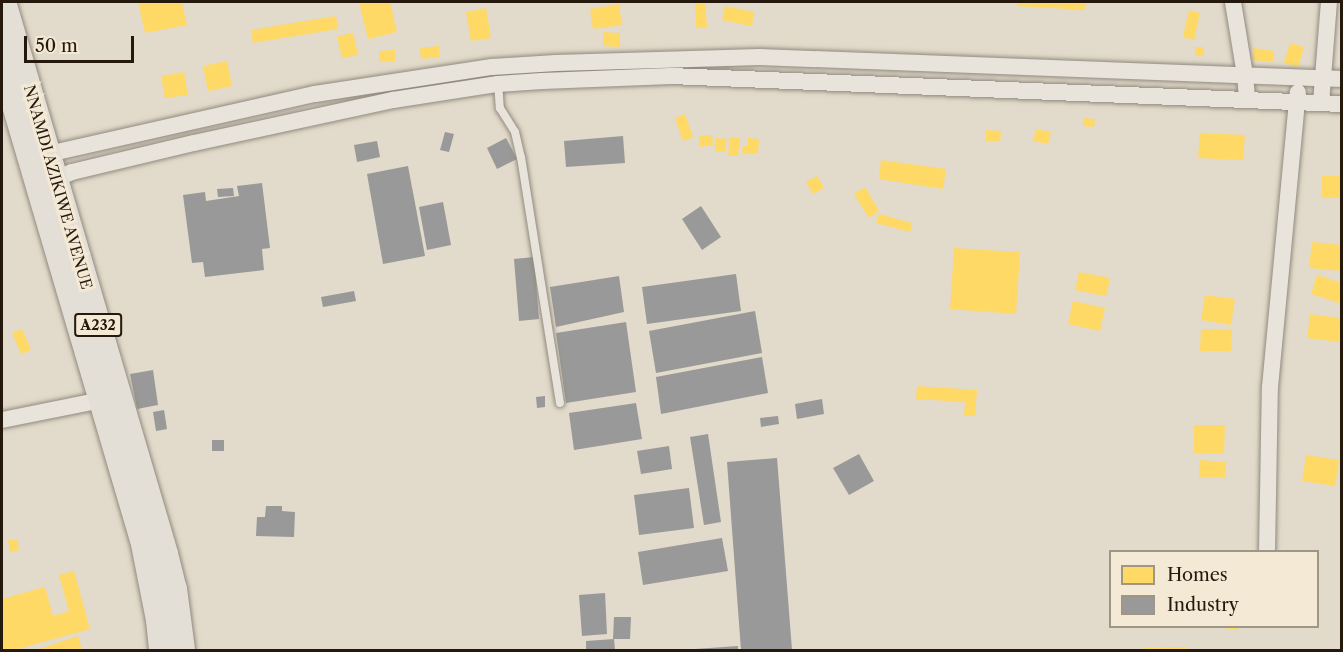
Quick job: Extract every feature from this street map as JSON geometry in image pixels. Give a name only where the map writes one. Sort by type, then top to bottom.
[{"type":"main road","name":"NNAMDI AZIKIWE AVENUE","points":[[3,2],[165,554],[174,589],[182,651]]},
{"type":"main road","name":"NNAMDI AZIKIWE AVENUE","points":[[2,61],[143,539],[159,620],[162,651]]},
{"type":"street","points":[[1233,2],[1247,100]]},
{"type":"street","points":[[1321,103],[1329,2]]},
{"type":"street","points":[[48,154],[315,94],[655,58],[759,57],[1341,79]]},
{"type":"street","points":[[56,179],[72,172],[497,75],[671,76],[1341,104]]},
{"type":"street","points":[[1267,550],[1270,387],[1299,77]]},
{"type":"street","points":[[2,420],[101,400]]},
{"type":"lane","points":[[497,75],[500,108],[515,132],[521,157],[560,404]]},
{"type":"building: Homes","points":[[138,2],[182,2],[187,25],[145,33]]},
{"type":"building: Homes","points":[[359,2],[390,2],[397,32],[368,39]]},
{"type":"building: Homes","points":[[695,2],[705,2],[707,27],[696,28]]},
{"type":"building: Homes","points":[[1018,2],[1086,2],[1085,10],[1017,6]]},
{"type":"building: Homes","points":[[619,4],[622,25],[593,29],[590,9]]},
{"type":"building: Homes","points":[[725,6],[754,12],[752,26],[722,20]]},
{"type":"building: Homes","points":[[486,8],[491,38],[471,41],[466,12]]},
{"type":"building: Homes","points":[[1189,10],[1200,13],[1194,40],[1183,37]]},
{"type":"building: Homes","points":[[336,16],[338,29],[253,43],[251,30]]},
{"type":"building: Homes","points":[[603,32],[620,33],[620,47],[603,46]]},
{"type":"building: Homes","points":[[353,33],[358,55],[342,58],[337,36]]},
{"type":"building: Homes","points":[[1290,43],[1304,47],[1298,67],[1284,63]]},
{"type":"building: Homes","points":[[439,46],[440,57],[421,59],[420,48]]},
{"type":"building: Homes","points":[[1195,47],[1204,47],[1204,56],[1195,55]]},
{"type":"building: Homes","points":[[1254,48],[1274,51],[1273,62],[1252,60]]},
{"type":"building: Homes","points":[[395,50],[395,61],[379,62],[379,51]]},
{"type":"building: Homes","points":[[227,61],[232,86],[208,91],[203,66]]},
{"type":"building: Homes","points":[[184,72],[188,95],[165,98],[161,76]]},
{"type":"building: Homes","points":[[685,114],[693,137],[683,141],[675,118]]},
{"type":"building: Homes","points":[[1084,118],[1095,119],[1094,127],[1083,126]]},
{"type":"building: Homes","points":[[1036,129],[1051,132],[1048,144],[1033,141]]},
{"type":"building: Homes","points":[[986,130],[1001,131],[1000,141],[986,141]]},
{"type":"building: Homes","points":[[1200,133],[1245,135],[1243,160],[1198,158]]},
{"type":"building: Homes","points":[[712,135],[713,145],[700,147],[699,136]]},
{"type":"building: Homes","points":[[730,137],[740,138],[738,156],[728,155]]},
{"type":"building: Homes","points":[[716,138],[727,139],[725,152],[715,151]]},
{"type":"building: Homes","points":[[748,138],[759,139],[758,154],[742,153],[743,146],[748,146]]},
{"type":"building: Homes","points":[[881,160],[946,169],[943,189],[879,179]]},
{"type":"building: Homes","points":[[817,176],[824,188],[813,194],[806,182]]},
{"type":"building: Homes","points":[[1322,176],[1342,176],[1342,198],[1322,198]]},
{"type":"building: Homes","points":[[865,187],[879,211],[869,218],[854,194]]},
{"type":"building: Homes","points":[[879,214],[912,223],[910,232],[876,223]]},
{"type":"building: Homes","points":[[1312,242],[1342,245],[1342,271],[1309,268]]},
{"type":"building: Homes","points":[[954,248],[1020,252],[1016,314],[950,309]]},
{"type":"building: Homes","points":[[1079,272],[1110,278],[1106,296],[1075,290]]},
{"type":"building: Homes","points":[[1317,275],[1342,283],[1339,303],[1311,294]]},
{"type":"building: Homes","points":[[1205,295],[1235,299],[1231,325],[1201,320]]},
{"type":"building: Homes","points":[[1073,301],[1105,308],[1100,331],[1068,324]]},
{"type":"building: Homes","points":[[1310,314],[1341,318],[1339,342],[1307,338]]},
{"type":"building: Homes","points":[[22,329],[31,350],[21,354],[12,333]]},
{"type":"building: Homes","points":[[1201,329],[1232,330],[1231,351],[1200,351]]},
{"type":"building: Homes","points":[[917,386],[977,390],[975,416],[964,415],[965,402],[916,399]]},
{"type":"building: Homes","points":[[1194,425],[1225,425],[1224,454],[1194,453]]},
{"type":"building: Homes","points":[[1306,455],[1339,460],[1335,486],[1302,481]]},
{"type":"building: Homes","points":[[1200,460],[1226,462],[1225,478],[1199,477]]},
{"type":"building: Homes","points":[[17,539],[19,550],[10,552],[8,540]]},
{"type":"building: Homes","points":[[74,571],[90,629],[14,650],[2,650],[2,599],[45,587],[53,616],[69,611],[59,575]]},
{"type":"building: Homes","points":[[78,636],[82,650],[36,650]]},
{"type":"building: Homes","points":[[1187,647],[1187,650],[1144,650],[1144,648]]},
{"type":"building: Industry","points":[[445,132],[454,134],[449,152],[440,150]]},
{"type":"building: Industry","points":[[623,136],[625,163],[566,167],[564,141]]},
{"type":"building: Industry","points":[[506,138],[517,159],[497,169],[487,148]]},
{"type":"building: Industry","points":[[377,141],[380,157],[357,162],[354,145]]},
{"type":"building: Industry","points":[[408,166],[425,256],[383,264],[367,174]]},
{"type":"building: Industry","points":[[262,183],[270,248],[262,249],[264,270],[205,277],[203,262],[192,263],[183,195],[205,192],[206,201],[239,196],[237,186]]},
{"type":"building: Industry","points":[[233,188],[234,196],[218,197],[217,189]]},
{"type":"building: Industry","points":[[443,202],[451,245],[427,250],[419,207]]},
{"type":"building: Industry","points":[[701,206],[721,237],[702,250],[682,219]]},
{"type":"building: Industry","points":[[534,257],[539,319],[519,321],[514,259]]},
{"type":"building: Industry","points":[[736,274],[741,311],[647,324],[642,287]]},
{"type":"building: Industry","points":[[619,276],[624,312],[556,327],[550,287]]},
{"type":"building: Industry","points":[[354,291],[356,301],[323,307],[321,297]]},
{"type":"building: Industry","points":[[755,311],[762,353],[656,373],[649,331]]},
{"type":"building: Industry","points":[[626,322],[636,392],[566,403],[556,333]]},
{"type":"building: Industry","points":[[762,357],[768,393],[661,414],[656,377]]},
{"type":"building: Industry","points":[[153,370],[158,405],[137,409],[130,374]]},
{"type":"building: Industry","points":[[545,396],[545,407],[537,408],[536,397]]},
{"type":"building: Industry","points":[[822,399],[824,414],[797,419],[795,404]]},
{"type":"building: Industry","points":[[636,403],[642,439],[574,450],[569,413]]},
{"type":"building: Industry","points":[[164,410],[167,429],[156,431],[153,412]]},
{"type":"building: Industry","points":[[778,416],[779,424],[761,427],[760,418]]},
{"type":"building: Industry","points":[[708,434],[721,522],[704,525],[690,437]]},
{"type":"building: Industry","points":[[212,440],[224,440],[224,451],[212,451]]},
{"type":"building: Industry","points":[[669,446],[672,469],[641,474],[637,451]]},
{"type":"building: Industry","points":[[859,454],[874,481],[849,495],[833,468]]},
{"type":"building: Industry","points":[[777,458],[792,650],[741,650],[727,462]]},
{"type":"building: Industry","points":[[689,488],[694,528],[639,535],[634,495]]},
{"type":"building: Industry","points":[[266,506],[282,506],[282,511],[295,512],[294,537],[256,536],[257,517],[265,517]]},
{"type":"building: Industry","points":[[722,538],[728,571],[643,585],[638,552]]},
{"type":"building: Industry","points":[[605,593],[607,634],[582,636],[579,595]]},
{"type":"building: Industry","points":[[614,617],[631,617],[630,639],[613,639]]},
{"type":"building: Industry","points":[[614,639],[615,650],[586,650],[586,641]]},
{"type":"building: Industry","points":[[738,646],[738,650],[695,650],[695,649]]}]
